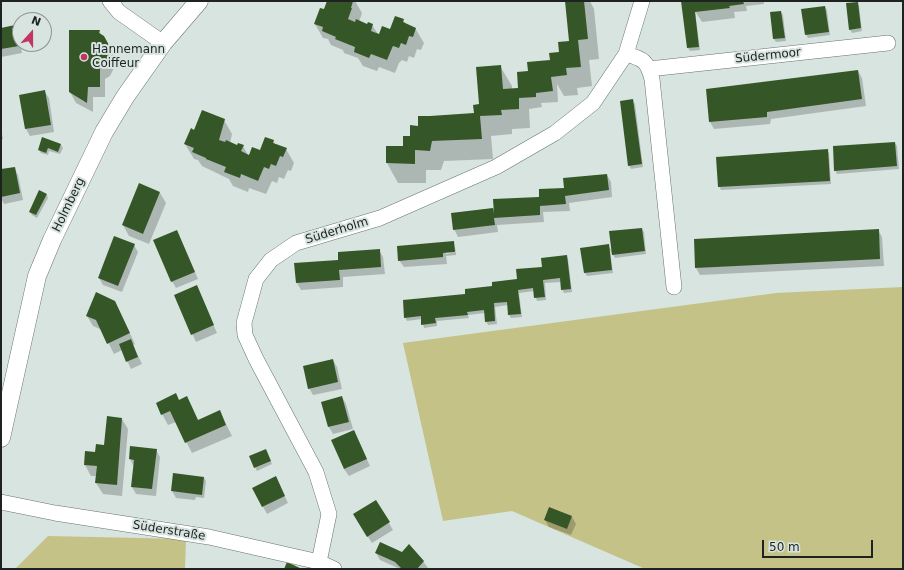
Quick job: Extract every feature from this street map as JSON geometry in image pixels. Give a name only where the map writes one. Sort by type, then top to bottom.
[{"type":"street","points":[[110,1],[118,12],[163,43]]},
{"type":"street","name":"Holmberg","points":[[1,438],[37,276],[52,240],[104,132],[125,97],[163,43],[199,1]]},
{"type":"street","name":"Süderholm","points":[[319,562],[329,514],[316,472],[256,359],[245,335],[244,323],[256,279],[271,260],[296,244],[380,218],[496,167],[555,133],[593,103],[626,54],[642,1]]},
{"type":"street","name":"Südermoor","points":[[649,69],[888,43]]},
{"type":"street","points":[[626,54],[641,58],[649,69],[652,79],[674,287]]},
{"type":"street","name":"Süderstraße","points":[[1,502],[55,513],[209,537],[319,562],[334,569]]},
{"type":"shaded area","points":[[903,287],[903,569],[645,569],[512,511],[443,521],[403,343],[776,293]]},
{"type":"shaded area","points":[[48,536],[186,539],[185,569],[15,569]]},
{"type":"building","points":[[327,1],[353,1],[348,19],[355,22],[356,19],[367,24],[368,22],[373,24],[371,31],[379,34],[382,26],[390,29],[395,16],[404,19],[403,22],[416,28],[413,37],[409,36],[406,45],[401,43],[399,48],[393,46],[387,60],[371,54],[369,58],[354,52],[355,47],[335,39],[336,37],[322,31],[323,27],[314,24],[320,8],[324,9]]},
{"type":"building","points":[[565,1],[584,1],[588,39],[578,40],[581,67],[566,68],[567,75],[551,77],[553,91],[536,93],[536,97],[519,98],[519,109],[501,110],[502,115],[480,116],[482,139],[432,141],[430,151],[415,150],[415,164],[386,163],[386,146],[403,146],[403,136],[410,136],[410,125],[418,126],[418,116],[474,113],[473,105],[479,104],[476,67],[501,65],[503,89],[518,88],[517,72],[528,71],[527,62],[550,60],[549,53],[559,52],[558,42],[569,41]]},
{"type":"building","points":[[681,1],[743,1],[744,4],[729,6],[730,8],[695,12],[699,47],[687,48]]},
{"type":"building","points":[[858,2],[861,28],[849,30],[846,3]]},
{"type":"building","points":[[825,6],[829,32],[805,35],[801,9]]},
{"type":"building","points":[[781,11],[785,38],[773,39],[770,12]]},
{"type":"building","points":[[12,26],[12,47],[1,49],[1,28]]},
{"type":"building","points":[[69,30],[100,30],[99,33],[104,36],[110,47],[108,60],[104,66],[100,68],[100,87],[88,87],[87,103],[69,92]]},
{"type":"building","points":[[858,70],[862,99],[767,112],[767,117],[709,122],[706,89]]},
{"type":"building","points":[[45,90],[51,125],[25,129],[19,95]]},
{"type":"building","points":[[633,99],[642,164],[628,166],[620,101]]},
{"type":"building","points":[[202,110],[225,119],[219,140],[225,142],[226,140],[237,145],[238,143],[244,145],[241,151],[249,155],[252,147],[260,150],[265,137],[274,140],[273,143],[287,148],[283,157],[280,156],[276,166],[271,164],[269,169],[264,167],[258,181],[241,174],[240,178],[224,172],[226,167],[192,152],[194,148],[184,144],[191,128],[194,130]]},
{"type":"building","points":[[42,137],[61,144],[58,152],[48,148],[46,153],[38,150]]},
{"type":"building","points":[[895,142],[897,166],[834,171],[833,146]]},
{"type":"building","points":[[828,149],[830,181],[718,187],[716,157]]},
{"type":"building","points":[[15,167],[20,193],[1,197],[1,169]]},
{"type":"building","points":[[607,174],[609,190],[565,196],[566,204],[540,206],[540,215],[494,218],[495,225],[453,230],[451,213],[493,208],[494,214],[493,199],[539,197],[539,189],[564,188],[563,178]]},
{"type":"building","points":[[139,183],[160,192],[143,234],[122,225]]},
{"type":"building","points":[[39,190],[47,194],[36,215],[29,212]]},
{"type":"building","points":[[642,228],[645,251],[612,255],[609,231]]},
{"type":"building","points":[[879,229],[880,259],[695,268],[694,239]]},
{"type":"building","points":[[177,230],[195,272],[171,282],[153,240]]},
{"type":"building","points":[[114,236],[135,244],[118,286],[98,278]]},
{"type":"building","points":[[454,241],[455,252],[443,253],[443,257],[398,261],[397,246]]},
{"type":"building","points":[[609,244],[612,270],[584,273],[580,248]]},
{"type":"building","points":[[380,249],[381,267],[339,270],[340,280],[296,283],[294,263],[338,260],[338,252]]},
{"type":"building","points":[[567,255],[571,289],[561,290],[560,278],[543,280],[545,297],[534,298],[533,288],[518,290],[521,314],[508,315],[507,302],[494,303],[495,321],[485,322],[484,310],[467,312],[468,315],[435,318],[436,323],[421,325],[421,316],[404,318],[403,300],[465,294],[465,289],[492,286],[492,282],[517,279],[516,269],[542,267],[541,258]]},
{"type":"building","points":[[197,285],[214,325],[191,335],[174,295]]},
{"type":"building","points":[[96,292],[115,301],[130,333],[107,344],[96,320],[86,316]]},
{"type":"building","points":[[131,339],[138,357],[126,362],[119,344]]},
{"type":"building","points":[[333,359],[338,382],[308,389],[303,366]]},
{"type":"building","points":[[176,393],[179,400],[187,396],[198,420],[220,410],[226,425],[185,443],[170,411],[161,415],[156,403]]},
{"type":"building","points":[[342,396],[349,422],[328,427],[321,402]]},
{"type":"building","points":[[107,416],[122,418],[117,485],[95,483],[97,466],[84,465],[85,451],[95,452],[96,444],[104,445]]},
{"type":"building","points":[[354,430],[367,459],[344,469],[331,440]]},
{"type":"building","points":[[130,446],[157,449],[152,489],[131,487],[134,460],[129,459]]},
{"type":"building","points":[[266,449],[271,461],[254,468],[249,456]]},
{"type":"building","points":[[173,473],[204,477],[202,495],[171,491]]},
{"type":"building","points":[[276,476],[285,496],[262,507],[252,488]]},
{"type":"building","points":[[376,500],[390,522],[367,537],[353,514]]},
{"type":"building","points":[[549,507],[572,516],[567,529],[544,520]]},
{"type":"building","points":[[380,542],[402,552],[409,544],[424,561],[417,569],[402,569],[395,562],[375,553]]},
{"type":"building","points":[[287,562],[302,569],[284,569]]},
{"type":"place","name":"Hannemann Coiffeur","points":[[84,57]]}]
